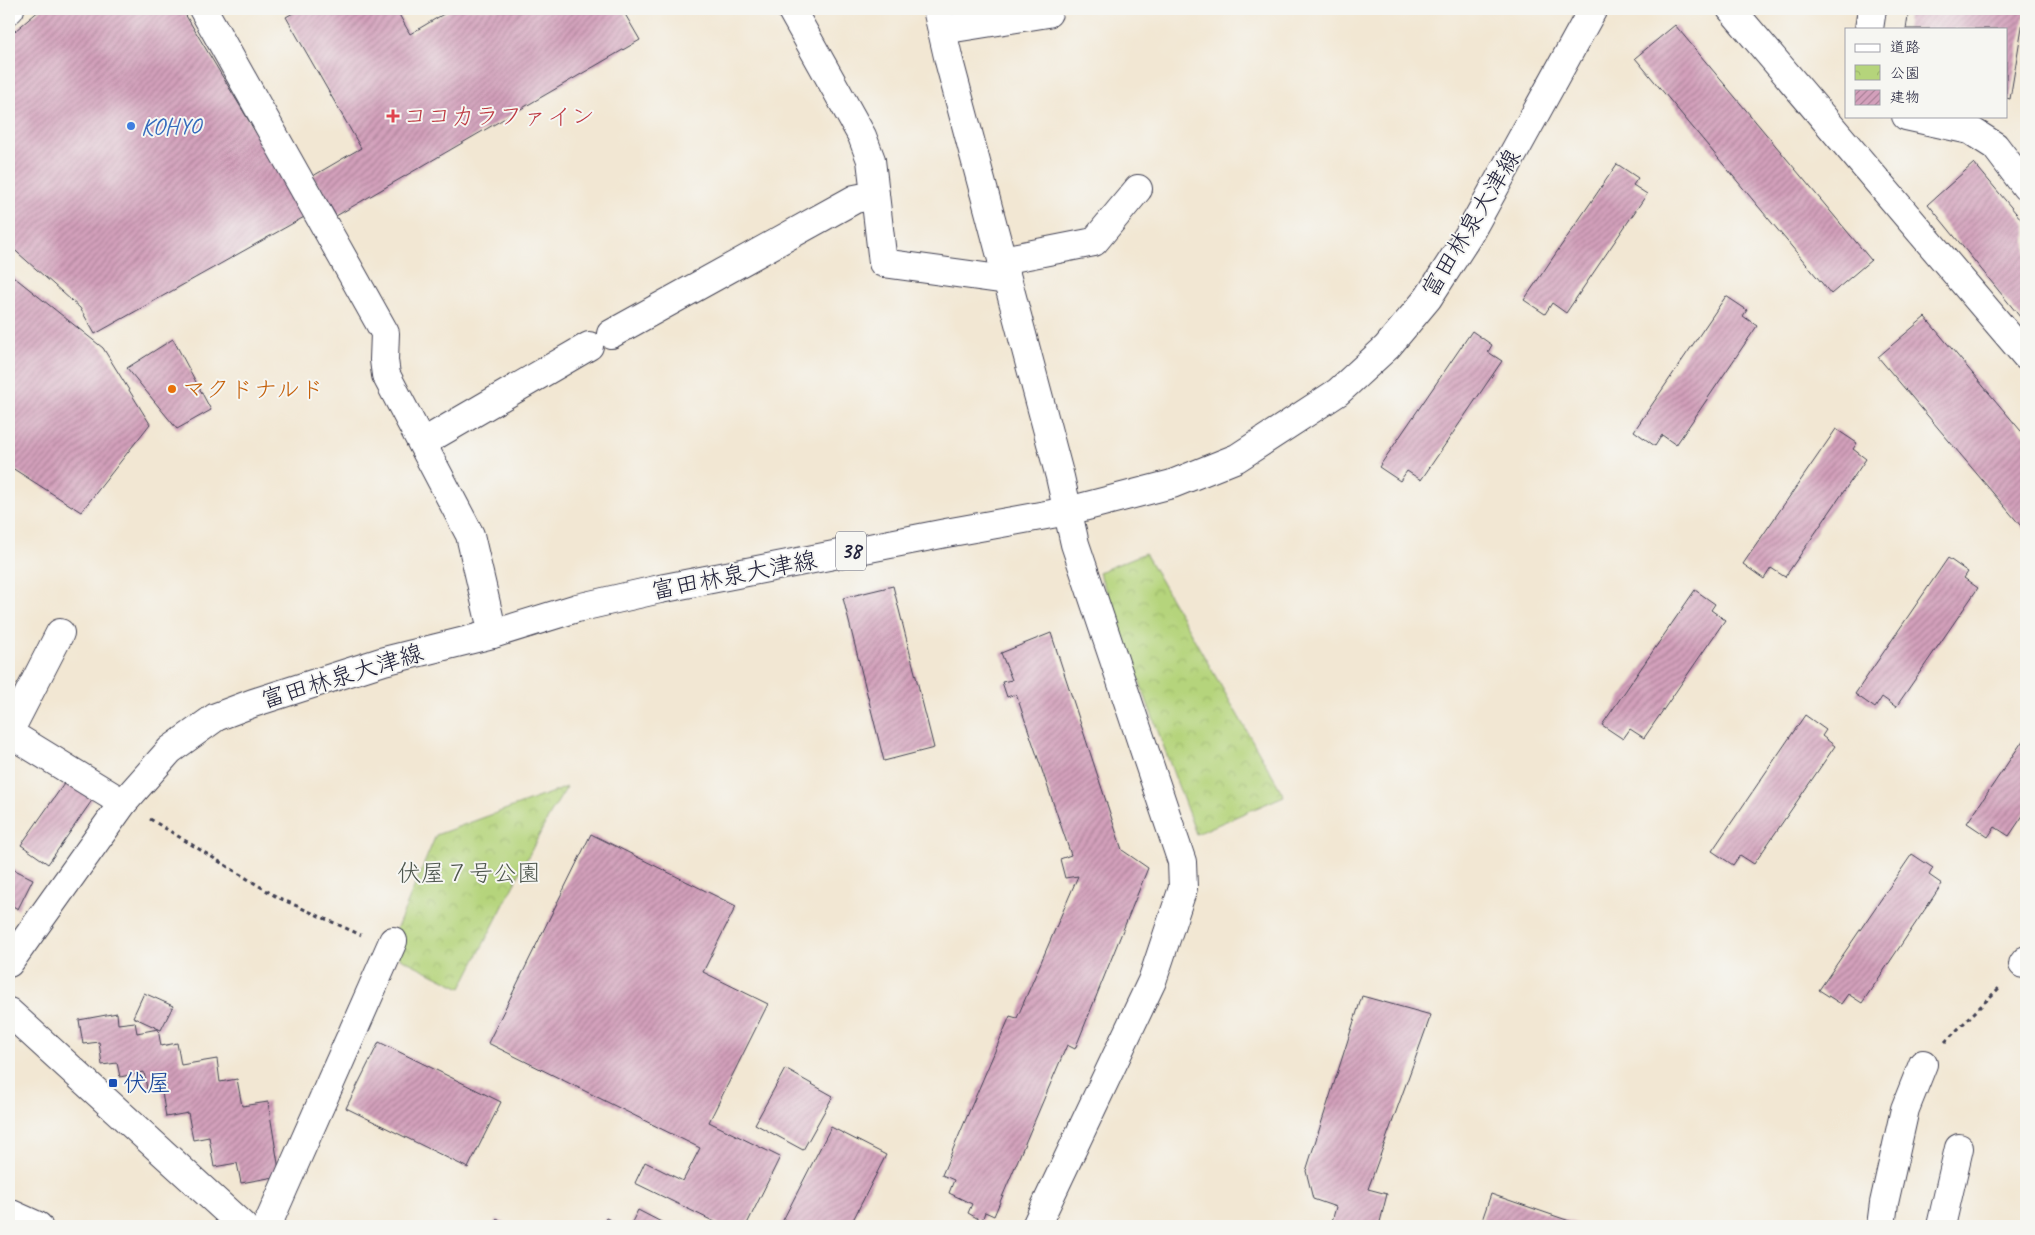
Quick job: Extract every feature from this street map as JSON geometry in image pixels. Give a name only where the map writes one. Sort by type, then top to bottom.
[{"type":"street","points":[[203,9],[385,333],[384,360],[386,375],[470,535],[493,634]]},
{"type":"street","points":[[791,9],[862,136],[871,160],[884,263],[1005,270],[1094,242],[1138,189]]},
{"type":"street","name":"富田林泉大津線","points":[[9,963],[123,803],[170,750],[216,717],[253,703],[384,662],[493,634],[577,608],[660,589],[1068,511],[1172,484],[1237,458],[1338,392],[1387,347],[1428,298],[1455,258],[1593,9]]},
{"type":"street","points":[[1730,9],[2026,356]]},
{"type":"street","points":[[1869,28],[1872,9]]},
{"type":"street","points":[[1036,1226],[1152,981],[1182,888],[1182,862],[1075,544],[1068,511],[939,20],[1048,13]]},
{"type":"street","points":[[1915,118],[1970,130],[1995,146],[2026,187]]},
{"type":"street","points":[[422,443],[600,340],[856,199],[875,196]]},
{"type":"street","points":[[60,633],[9,732],[123,803]]},
{"type":"street","points":[[267,1226],[393,941]]},
{"type":"street","points":[[9,1012],[243,1226]]},
{"type":"street","points":[[1881,1226],[1884,1203],[1905,1109],[1923,1064]]},
{"type":"street","points":[[1942,1226],[1959,1148]]},
{"type":"street","points":[[9,1213],[38,1226]]},
{"type":"path","points":[[123,803],[277,897],[355,934],[393,941]]},
{"type":"path","points":[[1923,1064],[2025,962]]},
{"type":"green space","points":[[1145,553],[1284,796],[1196,834],[1099,572]]},
{"type":"green space","name":"伏屋７号公園","points":[[567,787],[549,816],[461,988],[396,956],[394,935],[436,835]]},
{"type":"building","name":"KOHYO","points":[[41,9],[182,9],[306,216],[95,334],[80,308],[9,245],[9,36]]},
{"type":"building","points":[[300,9],[396,9],[410,34],[452,9],[622,9],[640,40],[336,216],[313,176],[361,148],[286,17]]},
{"type":"building","points":[[1909,9],[2025,9],[2010,99],[2008,98],[2008,28],[1906,28]]},
{"type":"building","points":[[1675,25],[1871,260],[1831,294],[1635,58]]},
{"type":"building","points":[[1974,163],[2026,225],[2025,323],[1928,204]]},
{"type":"building","points":[[1617,164],[1638,178],[1633,185],[1647,194],[1566,313],[1552,303],[1545,314],[1524,300]]},
{"type":"building","points":[[9,273],[103,348],[150,424],[81,512],[9,466]]},
{"type":"building","points":[[1726,296],[1747,310],[1743,316],[1757,326],[1676,445],[1662,435],[1655,446],[1634,431]]},
{"type":"building","points":[[1925,317],[2026,437],[2026,532],[1878,357]]},
{"type":"building","points":[[1472,331],[1492,345],[1488,352],[1502,361],[1421,480],[1407,471],[1400,481],[1379,467]]},
{"type":"building","name":"マクドナルド","points":[[173,339],[211,410],[177,429],[127,368]]},
{"type":"building","points":[[1836,429],[1857,443],[1853,449],[1866,459],[1785,577],[1771,568],[1764,579],[1743,564]]},
{"type":"building","points":[[1948,558],[1968,572],[1964,578],[1978,588],[1896,707],[1882,697],[1875,708],[1855,694]]},
{"type":"building","points":[[893,586],[934,748],[884,761],[843,598]]},
{"type":"building","points":[[1695,590],[1715,604],[1711,610],[1725,620],[1644,738],[1630,729],[1623,739],[1602,725]]},
{"type":"building","points":[[1051,633],[1122,850],[1148,868],[1075,1049],[1067,1045],[994,1216],[985,1212],[982,1221],[968,1213],[972,1204],[949,1193],[954,1180],[942,1175],[1010,1016],[1017,1018],[1078,876],[1065,878],[1060,859],[1071,855],[1016,694],[1007,697],[1002,682],[1012,680],[1001,653]]},
{"type":"building","points":[[1805,715],[1826,730],[1822,736],[1835,746],[1754,864],[1740,855],[1733,865],[1712,851]]},
{"type":"building","points":[[2026,736],[2026,811],[2009,836],[1995,827],[1988,837],[1967,823]]},
{"type":"building","points":[[66,781],[93,799],[48,864],[21,845]]},
{"type":"building","points":[[591,834],[736,906],[703,972],[768,1004],[709,1122],[780,1157],[746,1226],[723,1226],[635,1183],[645,1162],[683,1181],[700,1148],[488,1043]]},
{"type":"building","points":[[1912,854],[1933,868],[1929,875],[1942,884],[1862,1003],[1848,994],[1841,1004],[1819,990]]},
{"type":"building","points":[[9,867],[33,879],[18,909],[9,904]]},
{"type":"building","points":[[144,993],[173,1006],[161,1030],[133,1017]]},
{"type":"building","points":[[1362,996],[1431,1015],[1368,1189],[1387,1194],[1379,1226],[1337,1226],[1331,1225],[1336,1207],[1313,1199],[1306,1171]]},
{"type":"building","points":[[117,1013],[118,1024],[135,1022],[137,1033],[158,1029],[161,1046],[177,1043],[181,1065],[217,1059],[220,1082],[237,1079],[242,1106],[268,1102],[280,1176],[241,1183],[237,1163],[214,1167],[209,1137],[193,1140],[188,1113],[166,1117],[161,1086],[147,1089],[144,1072],[120,1077],[117,1063],[102,1065],[99,1042],[83,1044],[79,1020]]},
{"type":"building","points":[[379,1042],[501,1102],[468,1168],[346,1108]]},
{"type":"building","points":[[785,1069],[833,1096],[803,1150],[755,1124]]},
{"type":"building","points":[[831,1127],[886,1155],[850,1226],[780,1226]]},
{"type":"building","points":[[1491,1194],[1584,1226],[1480,1226]]},
{"type":"building","points":[[638,1210],[669,1226],[630,1226]]},
{"type":"building","points":[[606,1218],[623,1226],[602,1226]]},
{"type":"building","points":[[497,1219],[509,1226],[493,1226]]},
{"type":"place","name":"ココカラファイン","points":[[393,116]]},
{"type":"place","name":"KOHYO","points":[[131,126]]},
{"type":"place","name":"マクドナルド","points":[[172,389]]},
{"type":"place","name":"伏屋","points":[[113,1083]]}]
